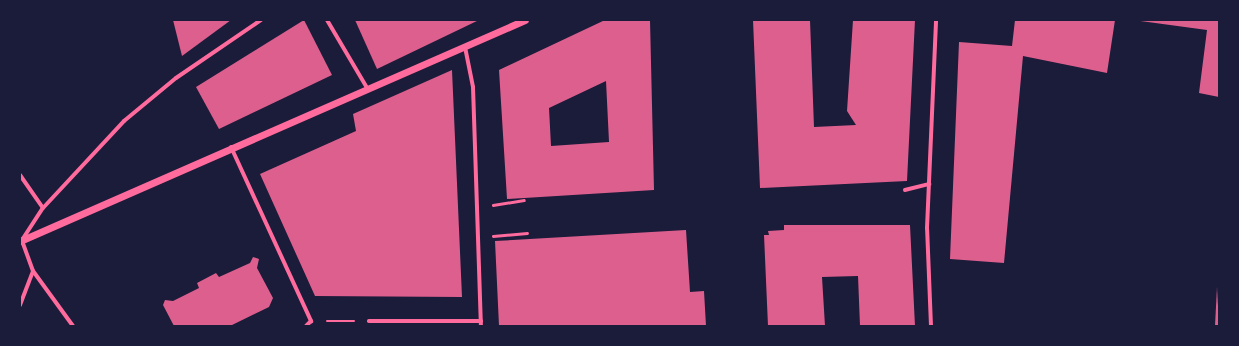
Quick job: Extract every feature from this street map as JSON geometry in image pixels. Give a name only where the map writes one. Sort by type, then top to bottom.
[{"type":"street","points":[[21,241],[43,208],[124,121],[176,78],[261,20]]},
{"type":"street","points":[[327,20],[367,88]]},
{"type":"street","points":[[21,241],[231,146],[525,20]]},
{"type":"street","points":[[931,326],[929,184],[936,20]]},
{"type":"street","points":[[369,321],[481,324],[479,237],[472,87],[465,47]]},
{"type":"street","points":[[231,146],[311,320],[306,326]]},
{"type":"street","points":[[20,175],[43,208]]},
{"type":"street","points":[[905,190],[929,184]]},
{"type":"street","points":[[21,241],[33,271],[73,326]]},
{"type":"street","points":[[20,305],[33,271]]},
{"type":"path","points":[[477,208],[524,200]]},
{"type":"path","points":[[479,237],[527,233]]},
{"type":"path","points":[[311,320],[369,321]]},
{"type":"building","points":[[173,20],[231,20],[182,56]]},
{"type":"building","points":[[304,20],[332,75],[219,129],[196,87]]},
{"type":"building","points":[[355,20],[479,20],[377,69]]},
{"type":"building","points":[[605,20],[650,20],[654,190],[507,199],[499,70]],"holes":[[[606,81],[609,142],[551,146],[549,108]]]},
{"type":"building","points":[[753,20],[810,20],[814,127],[856,125],[847,111],[853,20],[915,20],[907,181],[760,188]]},
{"type":"building","points":[[1015,20],[1115,20],[1107,73],[1023,56],[1004,263],[950,259],[959,42],[1012,46]]},
{"type":"building","points":[[1133,20],[1219,20],[1219,97],[1199,93],[1207,30]]},
{"type":"building","points":[[452,70],[462,297],[315,296],[260,174],[356,131],[353,114]]},
{"type":"building","points":[[784,225],[910,225],[915,326],[860,326],[858,276],[822,277],[825,326],[768,326],[764,235],[769,235],[768,231],[784,230]]},
{"type":"building","points":[[686,230],[690,292],[704,291],[706,326],[499,326],[495,241]]},
{"type":"building","points":[[253,257],[259,259],[257,268],[273,298],[269,307],[230,326],[174,326],[163,305],[165,300],[173,301],[199,288],[197,283],[216,273],[219,277],[250,263]]},
{"type":"building","points":[[1217,287],[1219,326],[1215,326]]}]
